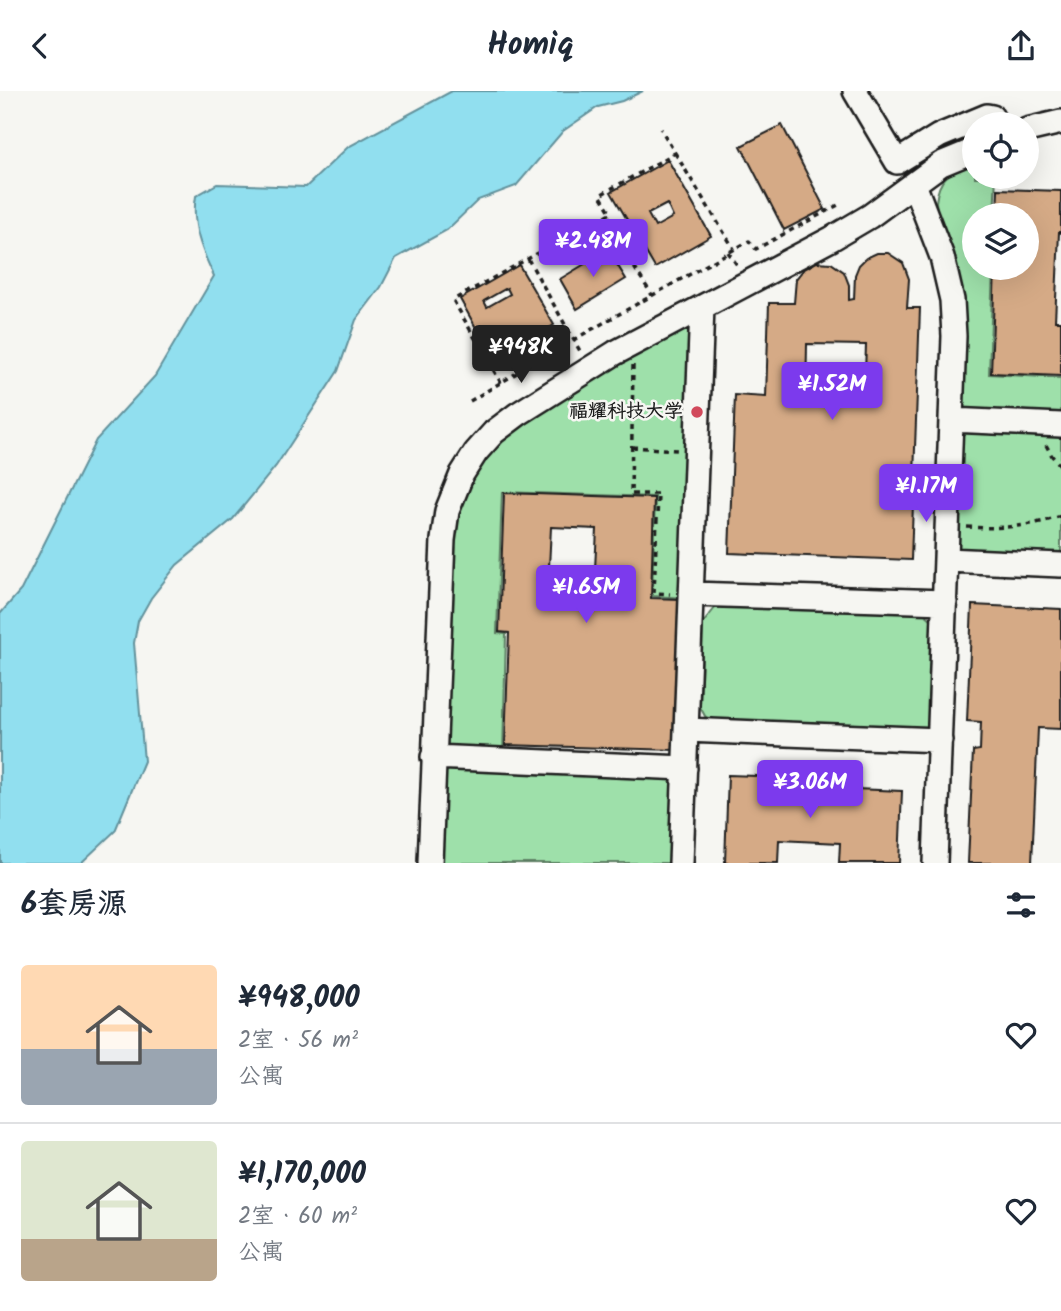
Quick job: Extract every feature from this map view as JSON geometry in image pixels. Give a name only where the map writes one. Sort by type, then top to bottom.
[{"type":"street","points":[[855,91],[897,162],[939,136],[962,126]]},
{"type":"street","points":[[1039,127],[1061,122]]},
{"type":"street","points":[[430,863],[442,548],[447,511],[456,485],[476,452],[494,432],[531,404],[626,347],[831,239],[870,216],[940,164],[962,155]]},
{"type":"street","points":[[914,184],[942,257],[952,300],[954,337],[935,863]]},
{"type":"street","points":[[681,863],[702,307]]},
{"type":"street","points":[[951,421],[1061,425]]},
{"type":"street","points":[[946,560],[1061,565]]},
{"type":"street","points":[[691,594],[945,602]]},
{"type":"street","points":[[686,730],[940,740]]},
{"type":"street","points":[[433,757],[685,768]]},
{"type":"path","points":[[661,129],[734,249]]},
{"type":"path","points":[[501,383],[453,300],[611,213],[600,195],[675,153]]},
{"type":"path","points":[[470,401],[573,339],[750,240],[756,250],[840,204],[839,202]]},
{"type":"path","points":[[602,217],[652,295]]},
{"type":"path","points":[[528,259],[573,339]]},
{"type":"path","points":[[626,347],[635,368],[631,494],[658,494],[654,593],[691,594]]},
{"type":"path","points":[[632,447],[696,451]]},
{"type":"path","points":[[947,527],[998,530],[1061,516]]},
{"type":"green space","points":[[962,168],[962,189],[995,189],[995,203],[962,203],[962,280],[993,280],[989,374],[1061,378],[1061,418],[965,412],[936,202],[940,185],[953,172]]},
{"type":"green space","points":[[685,326],[693,327],[687,598],[652,596],[655,497],[502,492],[497,633],[506,634],[503,755],[447,750],[444,737],[453,544],[463,501],[478,468],[512,430]]},
{"type":"green space","points":[[1061,429],[1061,557],[958,550],[961,434],[965,430]]},
{"type":"green space","points":[[722,606],[924,613],[932,620],[927,729],[712,722],[700,707],[703,623],[715,608]]},
{"type":"green space","points":[[445,764],[678,778],[677,863],[439,863]]},
{"type":"water","points":[[452,91],[643,91],[622,101],[598,107],[563,131],[516,186],[478,200],[447,230],[396,258],[381,287],[356,320],[338,371],[276,466],[233,519],[177,565],[151,598],[138,621],[134,643],[144,761],[115,831],[81,863],[0,863],[0,614],[21,590],[96,440],[155,376],[214,276],[196,227],[196,196],[217,184],[306,187],[348,147]]},
{"type":"building","points":[[782,125],[825,209],[784,230],[741,146]]},
{"type":"building","points":[[668,160],[711,236],[655,268],[611,192]],"holes":[[[667,204],[673,217],[655,227],[648,214]]]},
{"type":"building","points":[[998,189],[1061,191],[1055,321],[1061,321],[1061,376],[991,373],[995,280],[1039,280],[1039,203],[997,203]]},
{"type":"building","points":[[608,250],[626,279],[577,309],[560,279]]},
{"type":"building","points":[[877,253],[888,253],[903,263],[909,279],[907,308],[920,308],[911,560],[729,553],[735,395],[766,397],[769,303],[794,303],[796,279],[803,270],[817,262],[831,263],[844,272],[849,285],[849,300],[854,299],[855,275],[866,258]],"holes":[[[807,344],[866,345],[864,400],[806,398]]]},
{"type":"building","points":[[519,265],[554,325],[494,360],[460,299]],"holes":[[[507,288],[510,294],[487,307],[484,301]]]},
{"type":"building","points":[[504,493],[654,498],[651,598],[681,599],[676,750],[505,745],[509,633],[499,632]],"holes":[[[551,527],[597,529],[594,589],[548,587]]]},
{"type":"building","points":[[972,605],[1061,609],[1061,729],[1038,728],[1032,863],[968,863],[973,751],[980,750],[981,722],[967,721]]},
{"type":"building","points":[[728,775],[784,777],[784,786],[902,791],[899,863],[839,863],[840,843],[779,840],[778,863],[725,863]]},
{"type":"place","name":"福耀科技大学","points":[[697,412]]}]
